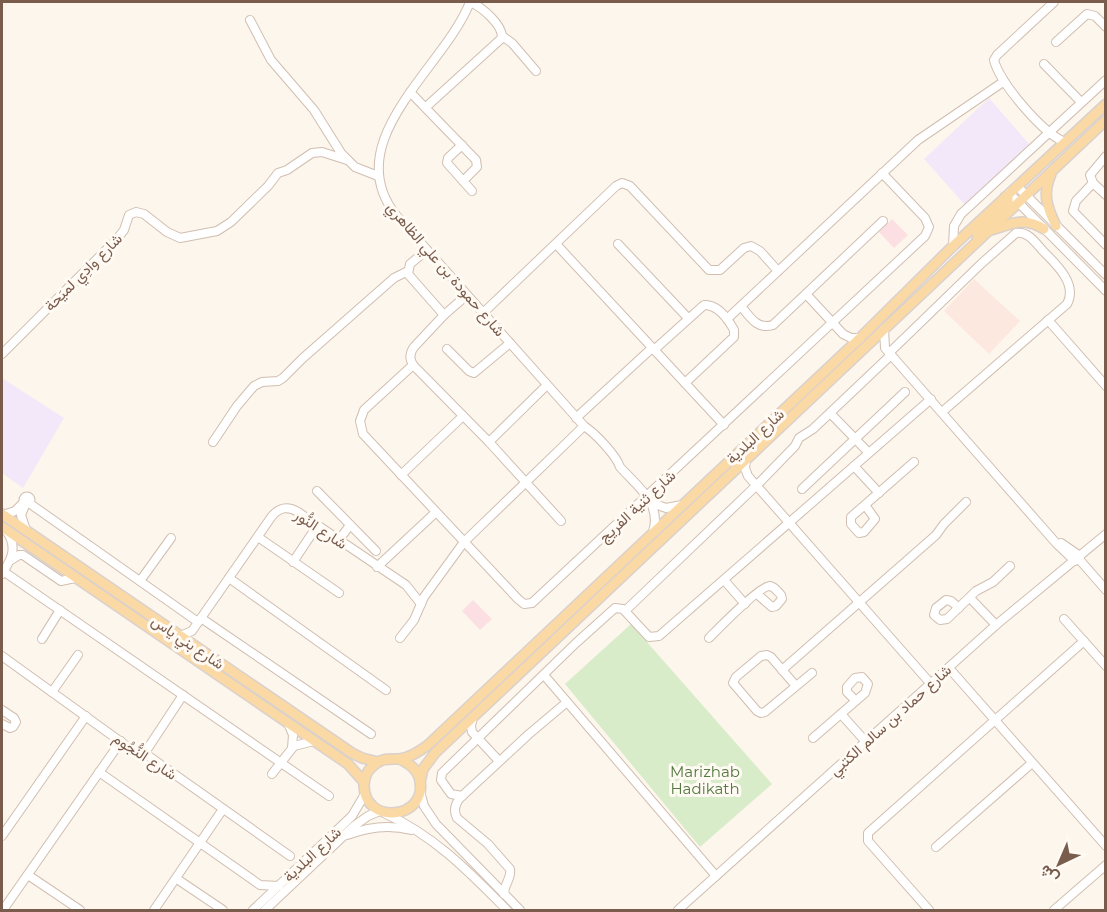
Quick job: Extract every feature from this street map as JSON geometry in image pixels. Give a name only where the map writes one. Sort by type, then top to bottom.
[{"type":"main road","name":"شارع البلدية","points":[[399,759],[428,745],[860,338],[1010,192],[1106,104]]},
{"type":"main road","name":"شارع البلدية","points":[[420,787],[426,763],[455,734],[1106,120]]},
{"type":"main road","points":[[1052,170],[1045,191],[1050,214],[1056,226]]},
{"type":"main road","points":[[975,244],[984,226],[1008,202],[1010,192]]},
{"type":"main road","points":[[988,231],[1024,221],[1035,223],[1044,229]]},
{"type":"main road","name":"شارع بني ياس","points":[[2,514],[352,753],[378,762]]},
{"type":"main road","name":"شارع بني ياس","points":[[4,529],[352,767],[364,782]]},
{"type":"main road","points":[[37,552],[44,553],[60,563],[65,557]]},
{"type":"main road","points":[[386,759],[399,759],[411,765],[418,775],[420,787],[410,808],[398,814],[382,812],[371,804],[365,794],[364,782],[369,770],[378,762],[386,759]]},
{"type":"street","points":[[426,107],[498,43],[502,36],[500,28],[479,7],[470,2]]},
{"type":"street","name":"شارع حمودة بن علي الظاهري","points":[[470,2],[460,24],[410,92],[385,138],[380,155],[378,176],[383,196],[388,205],[427,250],[584,426],[587,433],[613,464],[620,467],[650,500]]},
{"type":"street","points":[[1054,2],[995,56],[994,62],[1003,82],[1048,133],[1065,142]]},
{"type":"street","points":[[1056,42],[1087,15],[1095,16],[1106,27]]},
{"type":"street","points":[[250,20],[271,60],[284,78],[307,101],[334,145],[362,172],[378,176]]},
{"type":"street","points":[[502,36],[512,42],[536,71]]},
{"type":"street","points":[[1044,64],[1081,102]]},
{"type":"street","points":[[953,246],[953,230],[958,218],[1106,80]]},
{"type":"street","points":[[727,320],[882,173],[933,128],[993,91],[1003,82]]},
{"type":"street","points":[[410,92],[476,160],[477,164],[463,181]]},
{"type":"street","points":[[462,145],[446,161],[472,191]]},
{"type":"street","name":"شارع وادِي لميَحة","points":[[2,354],[117,239],[124,230],[129,215],[136,212],[144,214],[167,232],[180,238],[217,231],[231,222],[268,186],[278,172],[286,170],[312,153],[322,152],[347,160]]},
{"type":"street","points":[[1106,156],[1090,175],[1093,183],[1106,195]]},
{"type":"street","name":"شارع ثنية الفريج","points":[[413,365],[364,410],[360,428],[366,439],[435,513],[518,599],[528,604],[536,600],[650,500],[724,425],[927,232],[929,227],[925,218],[882,173]]},
{"type":"street","points":[[483,313],[616,186],[622,183],[630,186],[709,270],[720,270],[744,248],[752,246],[760,251],[778,271]]},
{"type":"street","points":[[1093,183],[1076,201],[1073,211],[1104,241]]},
{"type":"street","points":[[1010,192],[1056,226],[1106,275]]},
{"type":"street","points":[[1022,199],[1044,229],[1106,291]]},
{"type":"street","points":[[741,306],[757,324],[773,325],[883,221]]},
{"type":"street","points":[[625,611],[756,486],[795,446],[799,438],[813,429],[888,352],[982,262],[1016,233],[1021,232],[1028,236],[1061,270],[1070,293],[1069,300],[942,412]]},
{"type":"street","points":[[556,244],[724,425]]},
{"type":"street","points":[[618,244],[688,318]]},
{"type":"street","points":[[427,250],[410,264],[408,271],[410,277],[444,315]]},
{"type":"street","points":[[213,442],[237,406],[254,386],[283,378],[394,278],[408,271]]},
{"type":"street","points":[[806,294],[843,334],[851,338],[860,338]]},
{"type":"street","points":[[467,295],[444,315],[411,351],[413,365],[561,520]]},
{"type":"street","points":[[576,418],[700,306],[708,304],[716,308],[727,320],[734,330],[734,338],[685,383]]},
{"type":"street","points":[[1048,320],[1106,386]]},
{"type":"street","points":[[884,329],[888,352]]},
{"type":"street","points":[[843,334],[843,354]]},
{"type":"street","points":[[447,349],[469,371],[474,373],[510,343]]},
{"type":"street","points":[[863,349],[876,347],[888,352],[1055,539],[1078,558],[1106,590]]},
{"type":"street","points":[[489,442],[547,385]]},
{"type":"street","points":[[802,489],[905,392]]},
{"type":"street","points":[[462,796],[456,796],[449,791],[441,780],[442,773],[475,735],[544,675],[615,608],[625,611],[649,637],[656,638],[931,399]]},
{"type":"street","points":[[830,412],[868,453]]},
{"type":"street","points":[[401,475],[464,416]]},
{"type":"street","points":[[400,638],[414,620],[429,589],[464,542],[584,426]]},
{"type":"street","points":[[746,459],[745,468],[756,486],[931,684]]},
{"type":"street","points":[[865,505],[914,462]]},
{"type":"street","points":[[854,466],[879,493]]},
{"type":"street","points":[[728,476],[738,474],[748,476]]},
{"type":"street","points":[[318,491],[376,551]]},
{"type":"street","points":[[650,500],[661,508],[683,504]]},
{"type":"street","points":[[650,500],[656,516],[653,532]]},
{"type":"street","points":[[2,514],[15,512],[26,502]]},
{"type":"street","points":[[26,502],[21,518],[26,530]]},
{"type":"street","points":[[26,502],[140,581],[371,734]]},
{"type":"street","points":[[782,670],[936,535],[966,502]]},
{"type":"street","name":"شارع النُّور","points":[[192,632],[272,516],[281,509],[292,509],[406,585],[421,604]]},
{"type":"street","points":[[377,567],[435,513]]},
{"type":"street","points":[[339,540],[350,525]]},
{"type":"street","points":[[292,562],[317,526]]},
{"type":"street","points":[[4,529],[13,542],[13,551],[11,560],[2,573],[60,610],[329,796]]},
{"type":"street","name":"شارع حماد بن سالم الكتبي","points":[[678,910],[996,625],[1106,534]]},
{"type":"street","points":[[258,537],[339,593]]},
{"type":"street","points":[[140,581],[171,538]]},
{"type":"street","points":[[11,560],[23,555],[61,581],[75,578]]},
{"type":"street","points":[[958,608],[1010,566]]},
{"type":"street","points":[[229,578],[386,690]]},
{"type":"street","points":[[724,580],[745,604]]},
{"type":"street","points":[[709,638],[757,594]]},
{"type":"street","points":[[970,598],[996,625]]},
{"type":"street","points":[[42,639],[60,610]]},
{"type":"street","points":[[1064,619],[1106,666]]},
{"type":"street","points":[[180,636],[192,632],[194,646]]},
{"type":"street","points":[[929,910],[869,843],[867,837],[869,832],[1083,641]]},
{"type":"street","points":[[52,692],[78,655]]},
{"type":"street","points":[[796,686],[769,656],[763,655],[736,677],[734,685],[761,713],[813,673]]},
{"type":"street","name":"شارع النُّجُوم","points":[[2,656],[132,750],[144,754],[290,855]]},
{"type":"street","points":[[949,668],[1106,846]]},
{"type":"street","points":[[544,675],[716,876]]},
{"type":"street","points":[[144,754],[183,695]]},
{"type":"street","points":[[813,738],[856,701]]},
{"type":"street","points":[[464,825],[457,818],[454,809],[462,796],[567,702]]},
{"type":"street","points":[[2,710],[16,722],[11,728],[2,723]]},
{"type":"street","points":[[841,714],[866,742]]},
{"type":"street","points":[[2,836],[86,716]]},
{"type":"street","points":[[473,717],[471,723],[475,735],[499,761]]},
{"type":"street","points":[[288,723],[293,735],[291,748]]},
{"type":"street","points":[[455,734],[475,735]]},
{"type":"street","points":[[3,910],[121,741]]},
{"type":"street","points":[[272,774],[291,748],[299,743],[314,741]]},
{"type":"street","points":[[936,847],[1032,763]]},
{"type":"street","points":[[99,772],[260,885],[279,886]]},
{"type":"street","points":[[420,787],[424,806],[432,819],[520,910]]},
{"type":"street","points":[[449,791],[452,814],[456,820],[488,844],[507,864],[511,872],[504,894]]},
{"type":"street","name":"شارع البلدية","points":[[263,907],[279,886],[352,816],[365,794]]},
{"type":"street","points":[[154,910],[223,809]]},
{"type":"street","points":[[382,812],[421,832],[446,851],[507,910]]},
{"type":"street","name":"شارع البلدية","points":[[253,910],[276,900],[362,820],[382,812]]},
{"type":"street","points":[[343,837],[379,827],[396,827],[421,832]]},
{"type":"street","points":[[1054,910],[1106,865]]},
{"type":"street","points":[[28,875],[80,910]]},
{"type":"street","points":[[177,879],[223,910]]},
{"type":"street","points":[[494,884],[506,882]]},
{"type":"street","points":[[260,885],[263,907]]},
{"type":"street","points":[[276,900],[276,910]]},
{"type":"shaded area","points":[[989,98],[1029,144],[965,205],[924,159]]},
{"type":"shaded area","points":[[892,219],[908,235],[894,248],[879,232]]},
{"type":"shaded area","points":[[974,279],[1020,321],[989,354],[944,311]]},
{"type":"shaded area","points":[[2,378],[64,418],[23,488],[2,473]]},
{"type":"shaded area","points":[[473,600],[492,619],[480,630],[462,611]]},
{"type":"green space","name":"Marizhab Hadikath","points":[[631,624],[772,784],[700,847],[565,684]]}]
